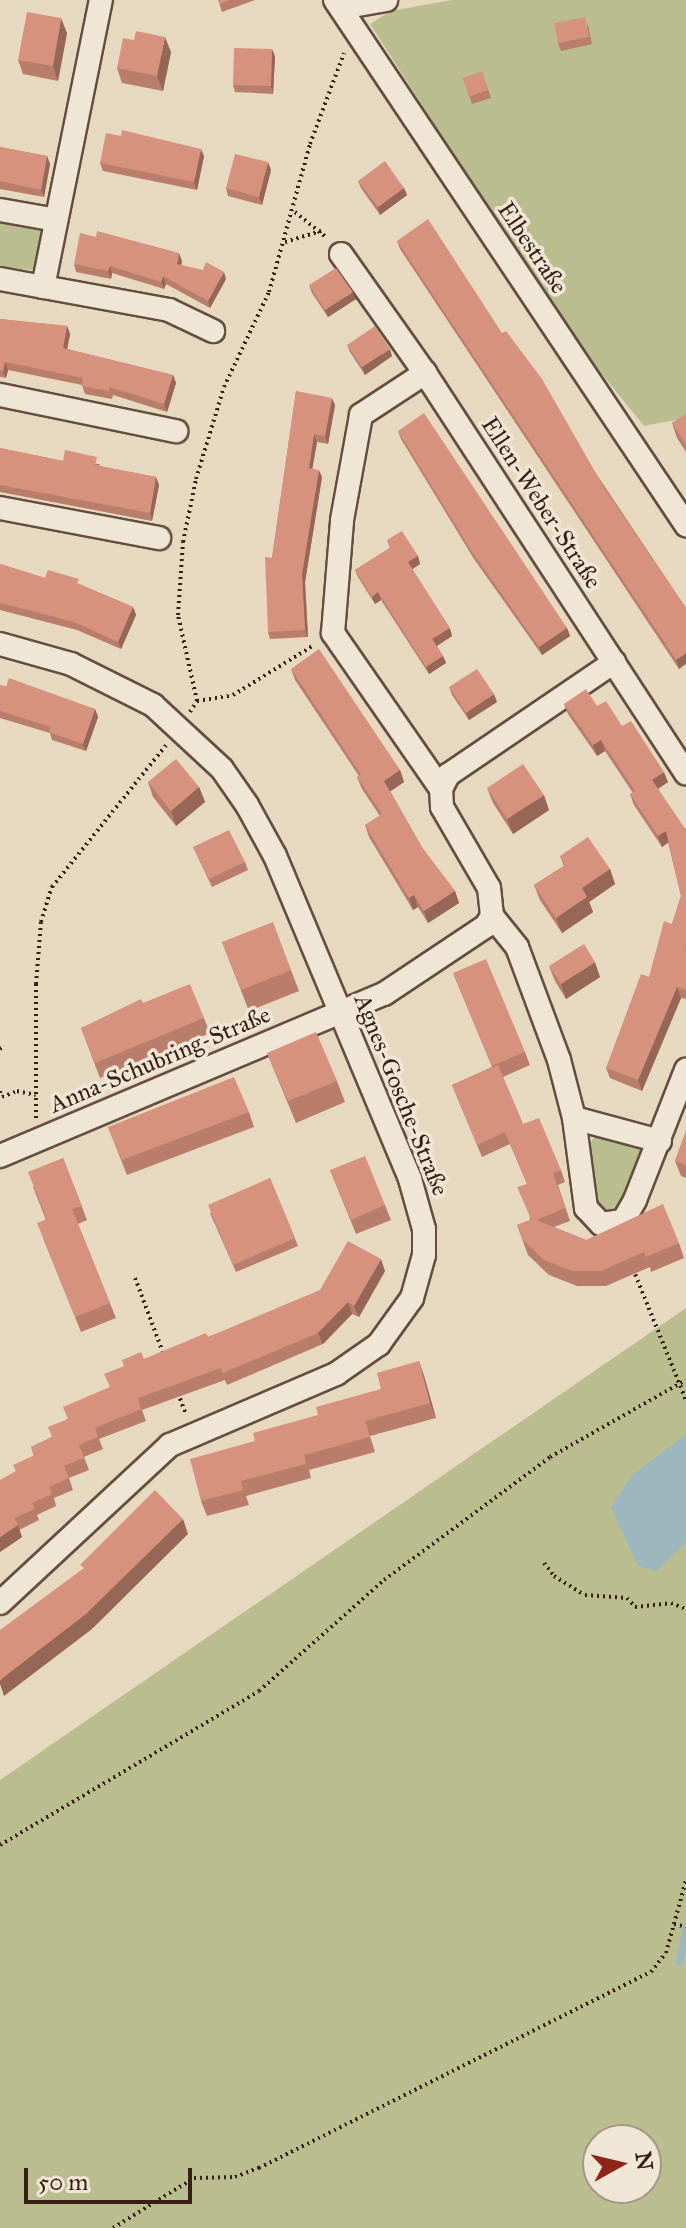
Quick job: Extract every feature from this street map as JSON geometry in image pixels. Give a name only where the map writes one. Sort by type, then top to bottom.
[{"type":"street","points":[[43,287],[101,0]]},
{"type":"street","points":[[338,4],[386,0]]},
{"type":"street","name":"Elbestraße","points":[[338,4],[686,525]]},
{"type":"street","points":[[0,210],[56,220]]},
{"type":"street","name":"Ellen-Weber-Straße","points":[[341,254],[425,373],[686,774]]},
{"type":"street","points":[[0,279],[169,310],[213,331]]},
{"type":"street","points":[[425,373],[361,415],[342,520],[333,633],[441,789]]},
{"type":"street","points":[[0,395],[176,431]]},
{"type":"street","points":[[0,508],[159,538]]},
{"type":"street","name":"Agnes-Gosche-Straße","points":[[0,644],[115,682],[153,705],[222,769],[247,805],[275,856],[418,1204],[424,1229],[420,1276],[394,1328],[359,1361],[193,1434],[147,1464],[0,1603]]},
{"type":"street","points":[[614,662],[448,775],[441,789],[442,807],[489,888],[492,916],[517,947],[574,1118],[586,1208],[601,1224],[613,1225],[623,1221],[635,1200],[686,1070]]},
{"type":"street","points":[[340,1012],[400,984],[492,916]]},
{"type":"street","name":"Anna-Schubring-Straße","points":[[0,1156],[340,1012]]},
{"type":"street","points":[[574,1118],[660,1141]]},
{"type":"path","points":[[36,1141],[36,984],[41,922],[52,887],[80,846],[179,730],[197,701],[178,615],[186,529],[224,387],[269,292],[295,212],[310,144],[353,28]]},
{"type":"path","points":[[295,212],[321,231],[341,254]]},
{"type":"path","points":[[285,242],[321,231]]},
{"type":"path","points":[[197,701],[233,695],[333,633]]},
{"type":"path","points":[[0,1091],[2,1097],[17,1091],[36,1095]]},
{"type":"path","points":[[613,1225],[658,1326],[676,1383],[686,1400]]},
{"type":"path","points":[[135,1278],[169,1369]]},
{"type":"path","points":[[0,1845],[259,1691],[384,1580],[525,1475],[676,1383],[686,1380]]},
{"type":"path","points":[[174,1383],[193,1434]]},
{"type":"path","points":[[544,1563],[554,1576],[585,1595],[627,1598],[635,1607],[671,1603],[686,1609]]},
{"type":"path","points":[[113,2228],[194,2178],[235,2177],[259,2168],[651,1972],[666,1953],[686,1880]]},
{"type":"path","points":[[674,1924],[686,1927]]},
{"type":"green space","points":[[452,0],[686,0],[686,418],[644,426],[567,331],[370,24],[391,11]]},
{"type":"green space","points":[[0,217],[44,229],[41,263],[33,270],[0,267]]},
{"type":"green space","points":[[610,1135],[641,1148],[644,1161],[621,1205],[605,1214],[596,1208],[588,1148],[594,1137]]},
{"type":"green space","points":[[686,1308],[686,2228],[0,2228],[0,1780]]},
{"type":"water","points":[[686,1434],[686,1542],[656,1571],[638,1566],[611,1507],[632,1475]]},
{"type":"building","points":[[27,12],[61,18],[53,66],[18,60]]},
{"type":"building","points":[[585,17],[589,37],[558,43],[554,23]]},
{"type":"building","points":[[136,31],[165,37],[157,76],[117,68],[123,38],[134,40]]},
{"type":"building","points":[[234,48],[272,49],[271,86],[233,85]]},
{"type":"building","points":[[482,72],[488,90],[469,97],[463,78]]},
{"type":"building","points":[[122,130],[201,149],[194,182],[100,163],[106,133],[121,136]]},
{"type":"building","points":[[0,147],[47,156],[41,190],[0,181]]},
{"type":"building","points":[[235,154],[268,162],[259,197],[226,188]]},
{"type":"building","points":[[385,161],[404,188],[378,207],[358,181]]},
{"type":"building","points":[[428,219],[502,333],[506,331],[542,379],[605,489],[686,608],[686,653],[676,660],[397,241]]},
{"type":"building","points":[[97,231],[179,253],[177,264],[203,270],[206,262],[224,272],[208,301],[163,276],[161,282],[110,266],[108,271],[74,264],[80,233],[96,237]]},
{"type":"building","points":[[336,268],[353,292],[325,310],[309,285]]},
{"type":"building","points":[[0,319],[67,326],[63,348],[173,375],[164,404],[110,387],[109,391],[82,386],[83,378],[5,362],[3,371],[0,370]]},
{"type":"building","points":[[375,326],[390,349],[362,367],[347,345]]},
{"type":"building","points":[[296,391],[332,398],[325,436],[314,434],[309,468],[319,470],[302,574],[305,630],[268,632],[265,557],[272,558]]},
{"type":"building","points":[[424,413],[567,628],[539,647],[472,552],[398,431]]},
{"type":"building","points":[[686,414],[686,445],[672,423]]},
{"type":"building","points":[[0,448],[63,461],[65,450],[97,457],[95,465],[156,477],[150,513],[0,485]]},
{"type":"building","points":[[402,531],[418,556],[408,562],[450,628],[432,639],[443,656],[426,667],[378,592],[372,597],[355,570],[391,547],[387,540]]},
{"type":"building","points":[[0,564],[45,578],[48,570],[79,579],[77,583],[133,607],[118,642],[74,622],[0,603]]},
{"type":"building","points":[[319,649],[400,770],[384,781],[423,849],[455,891],[424,911],[414,895],[409,898],[365,825],[382,814],[357,777],[361,775],[291,669]]},
{"type":"building","points":[[477,669],[494,694],[466,713],[449,687]]},
{"type":"building","points":[[9,678],[95,709],[83,744],[49,732],[51,727],[0,711],[0,685],[6,687]]},
{"type":"building","points":[[586,689],[597,706],[606,701],[622,726],[631,721],[664,772],[652,780],[686,828],[686,987],[685,990],[677,987],[638,1080],[606,1068],[641,974],[649,977],[664,921],[672,924],[681,896],[666,831],[658,836],[630,794],[635,791],[601,740],[593,745],[564,704]]},
{"type":"building","points":[[176,759],[199,787],[171,811],[148,782]]},
{"type":"building","points":[[523,764],[544,795],[507,819],[487,788]]},
{"type":"building","points":[[229,830],[245,862],[209,879],[193,847]]},
{"type":"building","points":[[588,837],[610,869],[582,888],[587,897],[556,918],[534,885],[565,865],[560,856]]},
{"type":"building","points":[[273,922],[291,970],[241,990],[222,942]]},
{"type":"building","points":[[584,944],[595,962],[561,984],[549,966]]},
{"type":"building","points":[[486,959],[525,1052],[492,1066],[453,973]]},
{"type":"building","points":[[190,984],[204,1018],[95,1063],[81,1028],[141,999],[143,1003]]},
{"type":"building","points":[[316,1032],[337,1081],[288,1101],[267,1053]]},
{"type":"building","points":[[498,1065],[523,1124],[539,1118],[561,1170],[553,1173],[565,1208],[536,1220],[531,1219],[517,1187],[527,1184],[505,1132],[477,1145],[452,1085]]},
{"type":"building","points":[[234,1077],[249,1112],[122,1160],[108,1127]]},
{"type":"building","points":[[686,1131],[686,1165],[675,1161]]},
{"type":"building","points":[[365,1156],[385,1205],[351,1220],[330,1170]]},
{"type":"building","points":[[63,1158],[82,1206],[72,1209],[110,1303],[75,1317],[37,1223],[47,1219],[28,1172]]},
{"type":"building","points":[[270,1178],[295,1238],[233,1265],[208,1205]]},
{"type":"building","points":[[663,1204],[679,1243],[646,1257],[644,1252],[601,1271],[572,1271],[544,1260],[523,1240],[517,1225],[533,1219],[586,1240]]},
{"type":"building","points":[[348,1241],[381,1259],[354,1306],[348,1302],[318,1333],[223,1373],[221,1368],[138,1398],[141,1409],[95,1428],[98,1437],[79,1445],[84,1458],[64,1466],[69,1478],[49,1487],[52,1494],[32,1503],[35,1509],[14,1518],[18,1525],[0,1537],[0,1480],[16,1471],[13,1465],[35,1455],[31,1447],[52,1437],[48,1427],[68,1419],[63,1407],[110,1387],[104,1374],[124,1366],[122,1360],[141,1352],[144,1359],[206,1333],[208,1337],[320,1290]]},
{"type":"building","points":[[419,1361],[430,1403],[365,1421],[370,1437],[304,1455],[306,1464],[241,1481],[243,1490],[201,1501],[190,1459],[255,1441],[253,1433],[318,1415],[316,1407],[381,1389],[377,1373]]},
{"type":"building","points":[[155,1490],[183,1519],[86,1614],[0,1680],[0,1630],[84,1568],[80,1565]]},
{"type":"waterway","points":[[679,1962],[686,1926]]}]
